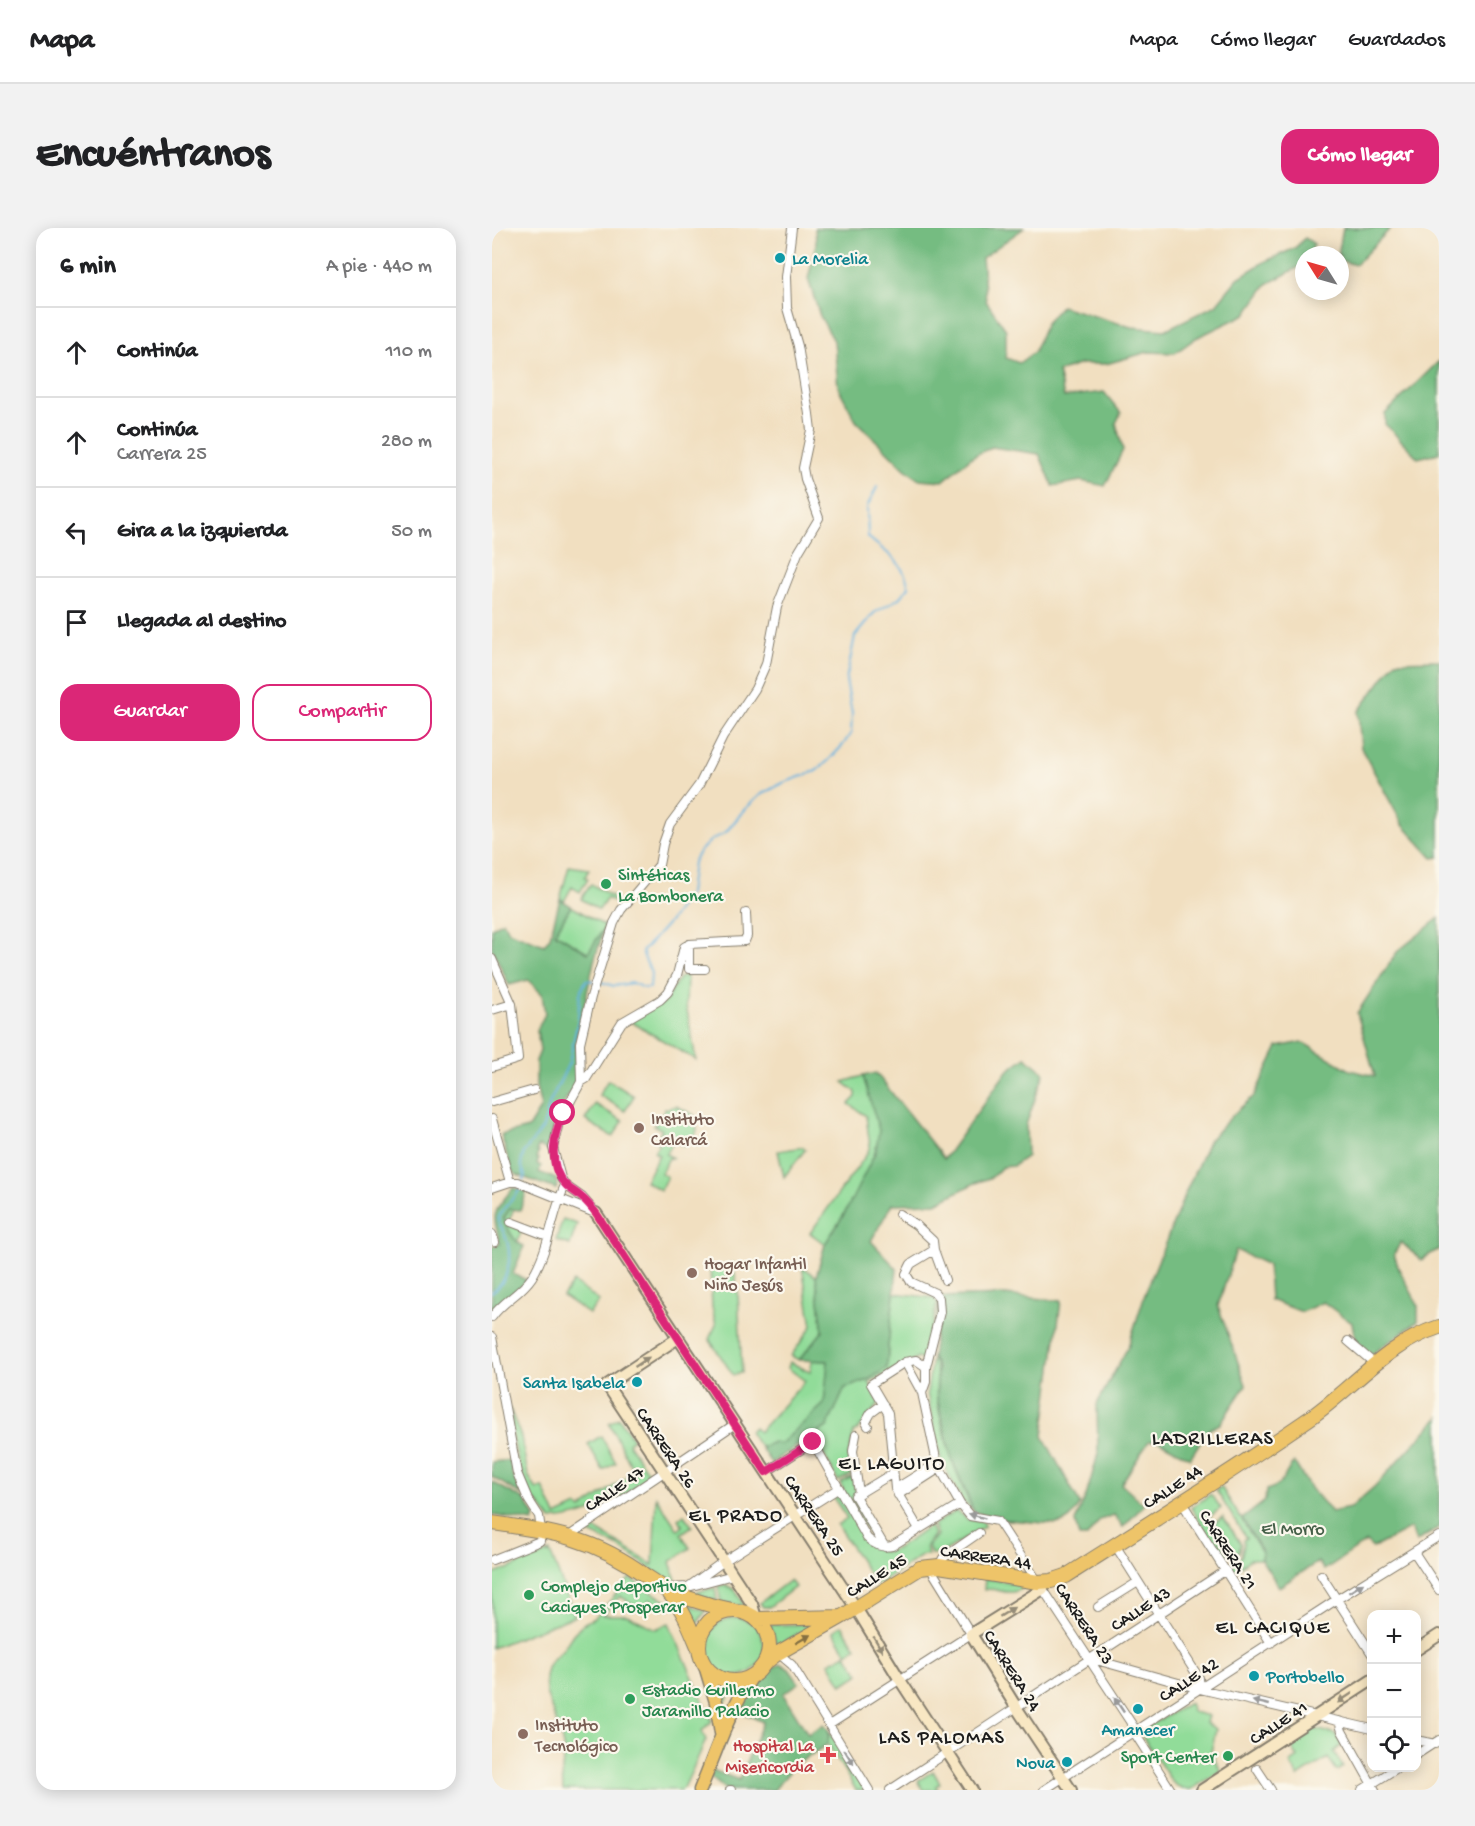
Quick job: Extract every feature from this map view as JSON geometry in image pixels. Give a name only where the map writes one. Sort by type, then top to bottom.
[{"type":"highway","name":"CALLE 44","points":[[1041,1586],[1066,1576],[1312,1416],[1374,1364],[1410,1338],[1439,1327]]},
{"type":"highway","points":[[492,1523],[569,1536],[611,1554],[665,1590],[757,1618],[766,1630],[770,1643],[765,1664],[751,1678],[730,1682],[706,1669],[685,1618],[665,1590]]},
{"type":"highway","name":"CARRERA 44","points":[[934,1566],[1041,1586]]},
{"type":"highway","name":"CALLE 45","points":[[765,1664],[778,1653],[843,1617],[913,1572],[934,1566]]},
{"type":"highway","points":[[699,1649],[701,1635],[708,1623],[718,1615],[739,1611]]},
{"type":"highway","name":"CALLE 45","points":[[757,1618],[843,1617]]},
{"type":"main road","points":[[706,1669],[716,1702],[722,1735]]},
{"type":"main road","points":[[700,1790],[739,1696],[751,1678]]},
{"type":"street","points":[[581,1083],[580,1043],[591,997],[614,923],[621,910],[659,865],[663,843],[670,824],[699,785],[726,732],[740,714],[760,679],[766,663],[777,607],[798,553],[819,518],[803,468],[811,430],[810,414],[798,346],[787,308],[787,262],[792,228]]},
{"type":"street","points":[[596,1213],[582,1197],[565,1185],[561,1178],[553,1148],[559,1122],[581,1083],[622,1022],[660,1000],[668,992],[677,975],[684,947],[689,944],[745,941],[747,936],[746,914]]},
{"type":"street","points":[[689,944],[689,969],[705,969]]},
{"type":"street","points":[[492,959],[512,1004],[518,1059],[492,1067]]},
{"type":"street","points":[[492,1010],[512,1004]]},
{"type":"street","points":[[492,1102],[534,1090]]},
{"type":"street","points":[[492,1119],[514,1182]]},
{"type":"street","points":[[492,1188],[514,1182],[596,1213]]},
{"type":"street","points":[[492,1317],[497,1310],[521,1291],[537,1269],[565,1185]]},
{"type":"street","name":"CARRERA 25","points":[[596,1213],[856,1608],[972,1790]]},
{"type":"street","points":[[898,1214],[931,1238],[945,1280]]},
{"type":"street","points":[[511,1222],[548,1236]]},
{"type":"street","points":[[922,1393],[940,1304],[935,1293],[911,1282],[906,1274],[911,1264],[934,1250]]},
{"type":"street","points":[[492,1337],[517,1473],[528,1499],[539,1516],[542,1530],[540,1541],[492,1560]]},
{"type":"street","name":"CARRERA 26","points":[[678,1338],[607,1385],[752,1604],[757,1618]]},
{"type":"street","points":[[1348,1341],[1374,1364]]},
{"type":"street","points":[[919,1529],[897,1492],[893,1473],[888,1413],[871,1384],[905,1362],[916,1360],[926,1367]]},
{"type":"street","name":"CARRERA 23","points":[[905,1362],[922,1393],[939,1466],[960,1504],[970,1516],[998,1521],[1133,1726],[1134,1732],[1171,1790]]},
{"type":"street","points":[[868,1426],[866,1422],[870,1413],[883,1404]]},
{"type":"street","name":"CALLE 47","points":[[569,1536],[735,1424]]},
{"type":"street","points":[[856,1435],[853,1451],[857,1495],[885,1547]]},
{"type":"street","points":[[688,1587],[724,1561],[839,1488],[813,1442],[766,1472]]},
{"type":"street","points":[[897,1492],[939,1466]]},
{"type":"street","points":[[857,1495],[893,1473]]},
{"type":"street","name":"CALLE 45","points":[[839,1488],[867,1538],[878,1546],[885,1547],[892,1546],[960,1504]]},
{"type":"street","name":"CARRERA 21","points":[[1181,1501],[1271,1643]]},
{"type":"street","name":"CALLE 45","points":[[934,1566],[979,1533]]},
{"type":"street","name":"CALLE 42","points":[[1044,1790],[1336,1600],[1439,1536]]},
{"type":"street","points":[[1115,1545],[1198,1678],[1200,1689]]},
{"type":"street","points":[[1414,1552],[1439,1590]]},
{"type":"street","name":"CARRERA 24","points":[[934,1566],[971,1634],[1071,1790]]},
{"type":"street","name":"CALLE 43","points":[[890,1790],[1226,1570]]},
{"type":"street","points":[[665,1590],[688,1587],[733,1575]]},
{"type":"street","points":[[1321,1575],[1367,1648]]},
{"type":"street","points":[[1098,1607],[1138,1582]]},
{"type":"street","name":"CALLE 44","points":[[829,1725],[1041,1586]]},
{"type":"street","points":[[1421,1647],[1439,1635]]},
{"type":"street","points":[[778,1653],[792,1665],[869,1790]]},
{"type":"street","points":[[1089,1658],[1200,1689],[1367,1728]]},
{"type":"street","name":"CALLE 41","points":[[1202,1790],[1367,1683]]},
{"type":"street","points":[[1339,1721],[1341,1731],[1373,1787]]},
{"type":"street","points":[[1421,1741],[1437,1743]]},
{"type":"street","points":[[1421,1752],[1437,1743]]},
{"type":"street","points":[[1257,1769],[1271,1790]]},
{"type":"street","points":[[1362,1790],[1373,1787],[1391,1772]]},
{"type":"green space","points":[[815,228],[1024,228],[982,258],[986,301],[1006,330],[1006,358],[1019,363],[1034,352],[1046,323],[1061,306],[1131,327],[1165,330],[1216,305],[1238,278],[1264,262],[1295,248],[1295,269],[1267,284],[1246,314],[1196,338],[1175,353],[1148,352],[1106,364],[1081,364],[1058,372],[1064,397],[1104,392],[1121,413],[1116,423],[1123,450],[1105,486],[1081,481],[1053,486],[1039,454],[992,447],[973,456],[943,481],[919,479],[905,469],[856,421],[838,387],[834,341],[820,316],[808,279],[816,244]]},
{"type":"green space","points":[[1343,228],[1391,228],[1355,265],[1349,263],[1349,246],[1340,246]]},
{"type":"green space","points":[[1305,238],[1314,244],[1313,246],[1297,246]]},
{"type":"green space","points":[[1439,361],[1439,453],[1418,458],[1385,424],[1385,414]]},
{"type":"green space","points":[[1439,660],[1439,857],[1433,858],[1403,825],[1361,748],[1358,712],[1396,661]]},
{"type":"green space","points":[[569,866],[589,869],[585,877],[588,879],[580,892],[572,887],[564,901],[560,899]]},
{"type":"green space","points":[[591,884],[619,901],[617,904],[607,898],[599,910],[581,899]]},
{"type":"green space","points":[[560,899],[571,906],[555,933],[588,953],[605,926],[594,961],[576,1044],[578,1075],[574,1087],[554,1122],[549,1151],[539,1146],[536,1151],[539,1152],[536,1158],[539,1159],[537,1164],[541,1166],[539,1172],[556,1179],[556,1189],[517,1175],[512,1171],[501,1135],[528,1128],[541,1107],[536,1087],[536,1061],[540,1051],[537,1030],[545,1014],[542,994],[528,980],[509,985],[492,948],[492,928],[503,921],[508,931],[544,945],[550,937]]},
{"type":"green space","points":[[571,906],[605,926],[589,953],[555,933]]},
{"type":"green space","points":[[1439,918],[1439,1249],[1421,1260],[1401,1242],[1394,1254],[1399,1269],[1418,1305],[1418,1321],[1369,1356],[1356,1344],[1352,1323],[1323,1302],[1302,1312],[1270,1300],[1268,1265],[1236,1250],[1218,1306],[1246,1385],[1220,1424],[1208,1430],[1190,1458],[1159,1441],[1149,1441],[1121,1484],[1144,1505],[1123,1527],[1114,1515],[1100,1520],[1087,1537],[1079,1537],[1075,1522],[1087,1493],[1098,1454],[1097,1404],[1128,1347],[1146,1291],[1209,1140],[1254,1096],[1278,1047],[1302,1042],[1350,1070],[1375,1076],[1357,1013],[1397,952]]},
{"type":"green space","points":[[687,975],[686,1005],[696,1060],[628,1020],[665,1002],[679,978]]},
{"type":"green space","points":[[1026,1057],[1044,1073],[1026,1125],[1027,1156],[1013,1166],[1002,1167],[992,1177],[936,1203],[892,1204],[871,1241],[897,1269],[887,1368],[866,1381],[845,1388],[827,1427],[771,1463],[761,1448],[773,1442],[780,1444],[824,1404],[828,1361],[799,1360],[823,1331],[816,1277],[825,1244],[845,1213],[876,1151],[879,1130],[863,1076],[876,1073],[944,1159],[1007,1071]]},
{"type":"green space","points":[[863,1076],[877,1117],[878,1142],[867,1172],[825,1244],[810,1233],[867,1154],[870,1146],[866,1116],[849,1104],[856,1097],[856,1092],[843,1082]]},
{"type":"green space","points":[[608,1080],[634,1096],[625,1111],[599,1095]]},
{"type":"green space","points":[[595,1104],[623,1121],[613,1137],[585,1120]]},
{"type":"green space","points":[[676,1106],[694,1115],[697,1130],[692,1143],[687,1140],[684,1146],[674,1141],[666,1154],[673,1158],[669,1158],[661,1173],[667,1177],[660,1190],[645,1181],[659,1155],[654,1152],[659,1143],[655,1141],[662,1130],[654,1125],[665,1109]]},
{"type":"green space","points":[[803,1147],[805,1150],[784,1177],[778,1151]]},
{"type":"green space","points":[[513,1188],[525,1190],[526,1194],[520,1210],[510,1209],[504,1218],[511,1235],[524,1246],[513,1274],[527,1280],[492,1308],[492,1247],[500,1244],[496,1213]]},
{"type":"green space","points":[[514,1208],[508,1223],[522,1229],[517,1243],[505,1225],[504,1218],[510,1209]]},
{"type":"green space","points":[[563,1219],[577,1224],[570,1245],[556,1240]]},
{"type":"green space","points":[[733,1263],[738,1293],[742,1373],[733,1375],[709,1339],[716,1325],[712,1307],[710,1266],[718,1267]]},
{"type":"green space","points":[[802,1266],[816,1277],[823,1331],[799,1360],[791,1356],[812,1326]]},
{"type":"green space","points":[[573,1282],[599,1301],[589,1314],[563,1296]]},
{"type":"green space","points":[[894,1293],[935,1298],[937,1303],[925,1362],[918,1358],[869,1382],[879,1403],[854,1432],[848,1457],[851,1475],[838,1481],[814,1436],[827,1427],[845,1388],[866,1381],[887,1368]]},
{"type":"green space","points":[[1005,1295],[1061,1301],[1043,1436],[1080,1504],[1071,1517],[1061,1523],[997,1519],[974,1512],[951,1457],[937,1397],[937,1367],[932,1358],[940,1297]]},
{"type":"green space","points":[[932,1358],[937,1373],[937,1400],[943,1429],[956,1471],[974,1512],[963,1501],[941,1461],[927,1393]]},
{"type":"green space","points":[[812,1360],[829,1361],[824,1404],[780,1444],[773,1442],[761,1448],[749,1432],[754,1427],[759,1432],[805,1381],[788,1368],[790,1362],[810,1372]]},
{"type":"green space","points":[[510,1409],[521,1437],[528,1475],[537,1490],[543,1487],[556,1516],[577,1506],[581,1509],[634,1472],[609,1423],[619,1418],[633,1439],[628,1443],[651,1477],[604,1506],[579,1515],[551,1520],[534,1501],[524,1480],[512,1433]]},
{"type":"green space","name":"El Morro","points":[[1439,1417],[1439,1527],[1416,1542],[1411,1528],[1373,1548],[1366,1542],[1324,1570],[1318,1562],[1279,1587],[1261,1559],[1262,1551],[1242,1519],[1265,1501],[1266,1490],[1281,1482],[1294,1462],[1310,1488],[1331,1512],[1350,1508],[1375,1486]]},
{"type":"green space","points":[[601,1436],[616,1463],[603,1470],[588,1444]]},
{"type":"green space","points":[[510,1460],[513,1475],[522,1495],[492,1477],[492,1462]]},
{"type":"green space","points":[[852,1477],[856,1494],[853,1496],[873,1537],[870,1536],[840,1483]]},
{"type":"green space","points":[[492,1482],[525,1500],[535,1517],[533,1522],[492,1515]]},
{"type":"green space","points":[[1221,1487],[1262,1552],[1261,1559],[1250,1559],[1233,1573],[1231,1565],[1234,1559],[1241,1557],[1243,1540],[1246,1538],[1216,1490]]},
{"type":"green space","points":[[1211,1494],[1221,1508],[1209,1517],[1213,1523],[1223,1517],[1241,1544],[1239,1552],[1229,1553],[1223,1557],[1191,1508]]},
{"type":"green space","points":[[838,1496],[867,1540],[882,1551],[890,1551],[900,1546],[930,1526],[934,1534],[926,1546],[928,1555],[923,1555],[876,1585],[837,1525],[847,1518],[834,1499]]},
{"type":"green space","points":[[656,1497],[678,1530],[683,1526],[678,1519],[684,1515],[692,1526],[681,1534],[690,1548],[670,1562],[676,1580],[671,1582],[617,1546],[588,1532],[592,1527],[653,1565]]},
{"type":"green space","points":[[956,1511],[967,1519],[983,1522],[984,1527],[940,1554],[931,1554],[928,1546],[937,1535],[933,1525]]},
{"type":"green space","name":"Complejo deportivo Caciques Prosperar","points":[[550,1552],[575,1616],[492,1648],[492,1575]]},
{"type":"green space","name":"Estadio Guillermo Jaramillo Palacio","points":[[630,1578],[669,1603],[664,1609],[650,1599],[642,1610],[620,1596],[603,1615],[627,1615],[656,1629],[669,1623],[712,1721],[702,1731],[706,1740],[684,1788],[680,1790],[563,1790],[564,1751],[560,1732],[546,1693],[547,1668],[573,1634],[584,1623],[596,1617]]},
{"type":"green space","points":[[985,1578],[1027,1587],[1015,1592],[984,1590]]},
{"type":"green space","points":[[790,1580],[795,1587],[769,1607],[763,1607],[760,1603]]},
{"type":"green space","points":[[726,1585],[735,1590],[745,1606],[721,1602],[718,1586]]},
{"type":"green space","points":[[715,1588],[717,1601],[692,1593]]},
{"type":"green space","points":[[684,1604],[706,1611],[696,1625]]},
{"type":"green space","points":[[735,1618],[751,1623],[759,1631],[764,1647],[759,1663],[751,1671],[735,1676],[719,1671],[711,1663],[706,1647],[711,1631],[719,1623]]},
{"type":"green space","points":[[816,1624],[777,1646],[770,1625]]},
{"type":"green space","points":[[842,1625],[856,1648],[847,1653],[833,1631]]},
{"type":"green space","points":[[846,1654],[860,1674],[842,1685],[829,1663]]},
{"type":"green space","points":[[781,1664],[789,1669],[799,1683],[783,1694],[808,1734],[824,1724],[829,1731],[828,1744],[795,1765],[774,1790],[726,1790],[709,1776],[712,1770],[739,1780],[763,1722],[741,1712],[738,1708],[756,1682],[768,1670]]},
{"type":"green space","points":[[716,1683],[735,1686],[724,1704]]},
{"type":"green space","points":[[1189,1703],[1193,1712],[1208,1716],[1206,1723],[1216,1729],[1211,1752],[1221,1771],[1192,1789],[1181,1788],[1172,1782],[1141,1734],[1142,1730]]},
{"type":"green space","points":[[1311,1728],[1335,1734],[1342,1745],[1334,1752],[1343,1767],[1337,1771],[1328,1758],[1298,1777],[1290,1763],[1298,1757],[1289,1743]]},
{"type":"green space","points":[[829,1731],[866,1790],[856,1790],[828,1744]]},
{"type":"green space","points":[[933,1771],[940,1783],[936,1786],[938,1790],[924,1790],[918,1781]]},
{"type":"waterway","points":[[523,1181],[525,1176],[521,1164],[524,1152],[543,1128],[550,1102],[569,1063],[578,1020],[580,994],[586,980],[614,986],[632,983],[650,988],[651,973],[642,952],[670,921],[689,894],[693,862],[699,852],[710,841],[726,832],[760,795],[783,783],[816,771],[843,745],[851,733],[852,714],[846,680],[855,636],[874,613],[898,599],[909,587],[898,564],[868,537],[867,507],[877,487]]},
{"type":"waterway","points":[[492,1292],[504,1279],[509,1264],[508,1247],[499,1218],[521,1187]]},
{"type":"place","name":"La Morelia","points":[[780,258]]},
{"type":"place","name":"Sintéticas La Bombonera","points":[[606,884]]},
{"type":"place","name":"Instituto Calarcá","points":[[639,1128]]},
{"type":"place","name":"Hogar Infantil Niño Jesús","points":[[692,1273]]},
{"type":"place","name":"Santa Isabela","points":[[637,1382]]},
{"type":"place","name":"Complejo deportivo Caciques Prosperar","points":[[529,1595]]},
{"type":"place","name":"Portobello","points":[[1254,1676]]},
{"type":"place","name":"Estadio Guillermo Jaramillo Palacio","points":[[630,1699]]},
{"type":"place","name":"Amanecer","points":[[1138,1709]]},
{"type":"place","name":"Instituto Tecnológico","points":[[523,1734]]},
{"type":"place","name":"Hospital La Misericordia","points":[[828,1755]]},
{"type":"place","name":"Sport Center","points":[[1228,1756]]},
{"type":"place","name":"Nova","points":[[1067,1762]]},
{"type":"district","name":"LADRILLERAS","points":[[1213,1437]]},
{"type":"district","name":"EL LAGUITO","points":[[892,1462]]},
{"type":"district","name":"EL PRADO","points":[[736,1514]]},
{"type":"district","name":"EL CACIQUE","points":[[1273,1626]]},
{"type":"district","name":"LAS PALOMAS","points":[[942,1736]]},
{"type":"route","points":[[563,1113],[553,1148],[561,1178],[565,1185],[582,1197],[596,1213],[766,1472],[813,1442]]}]
